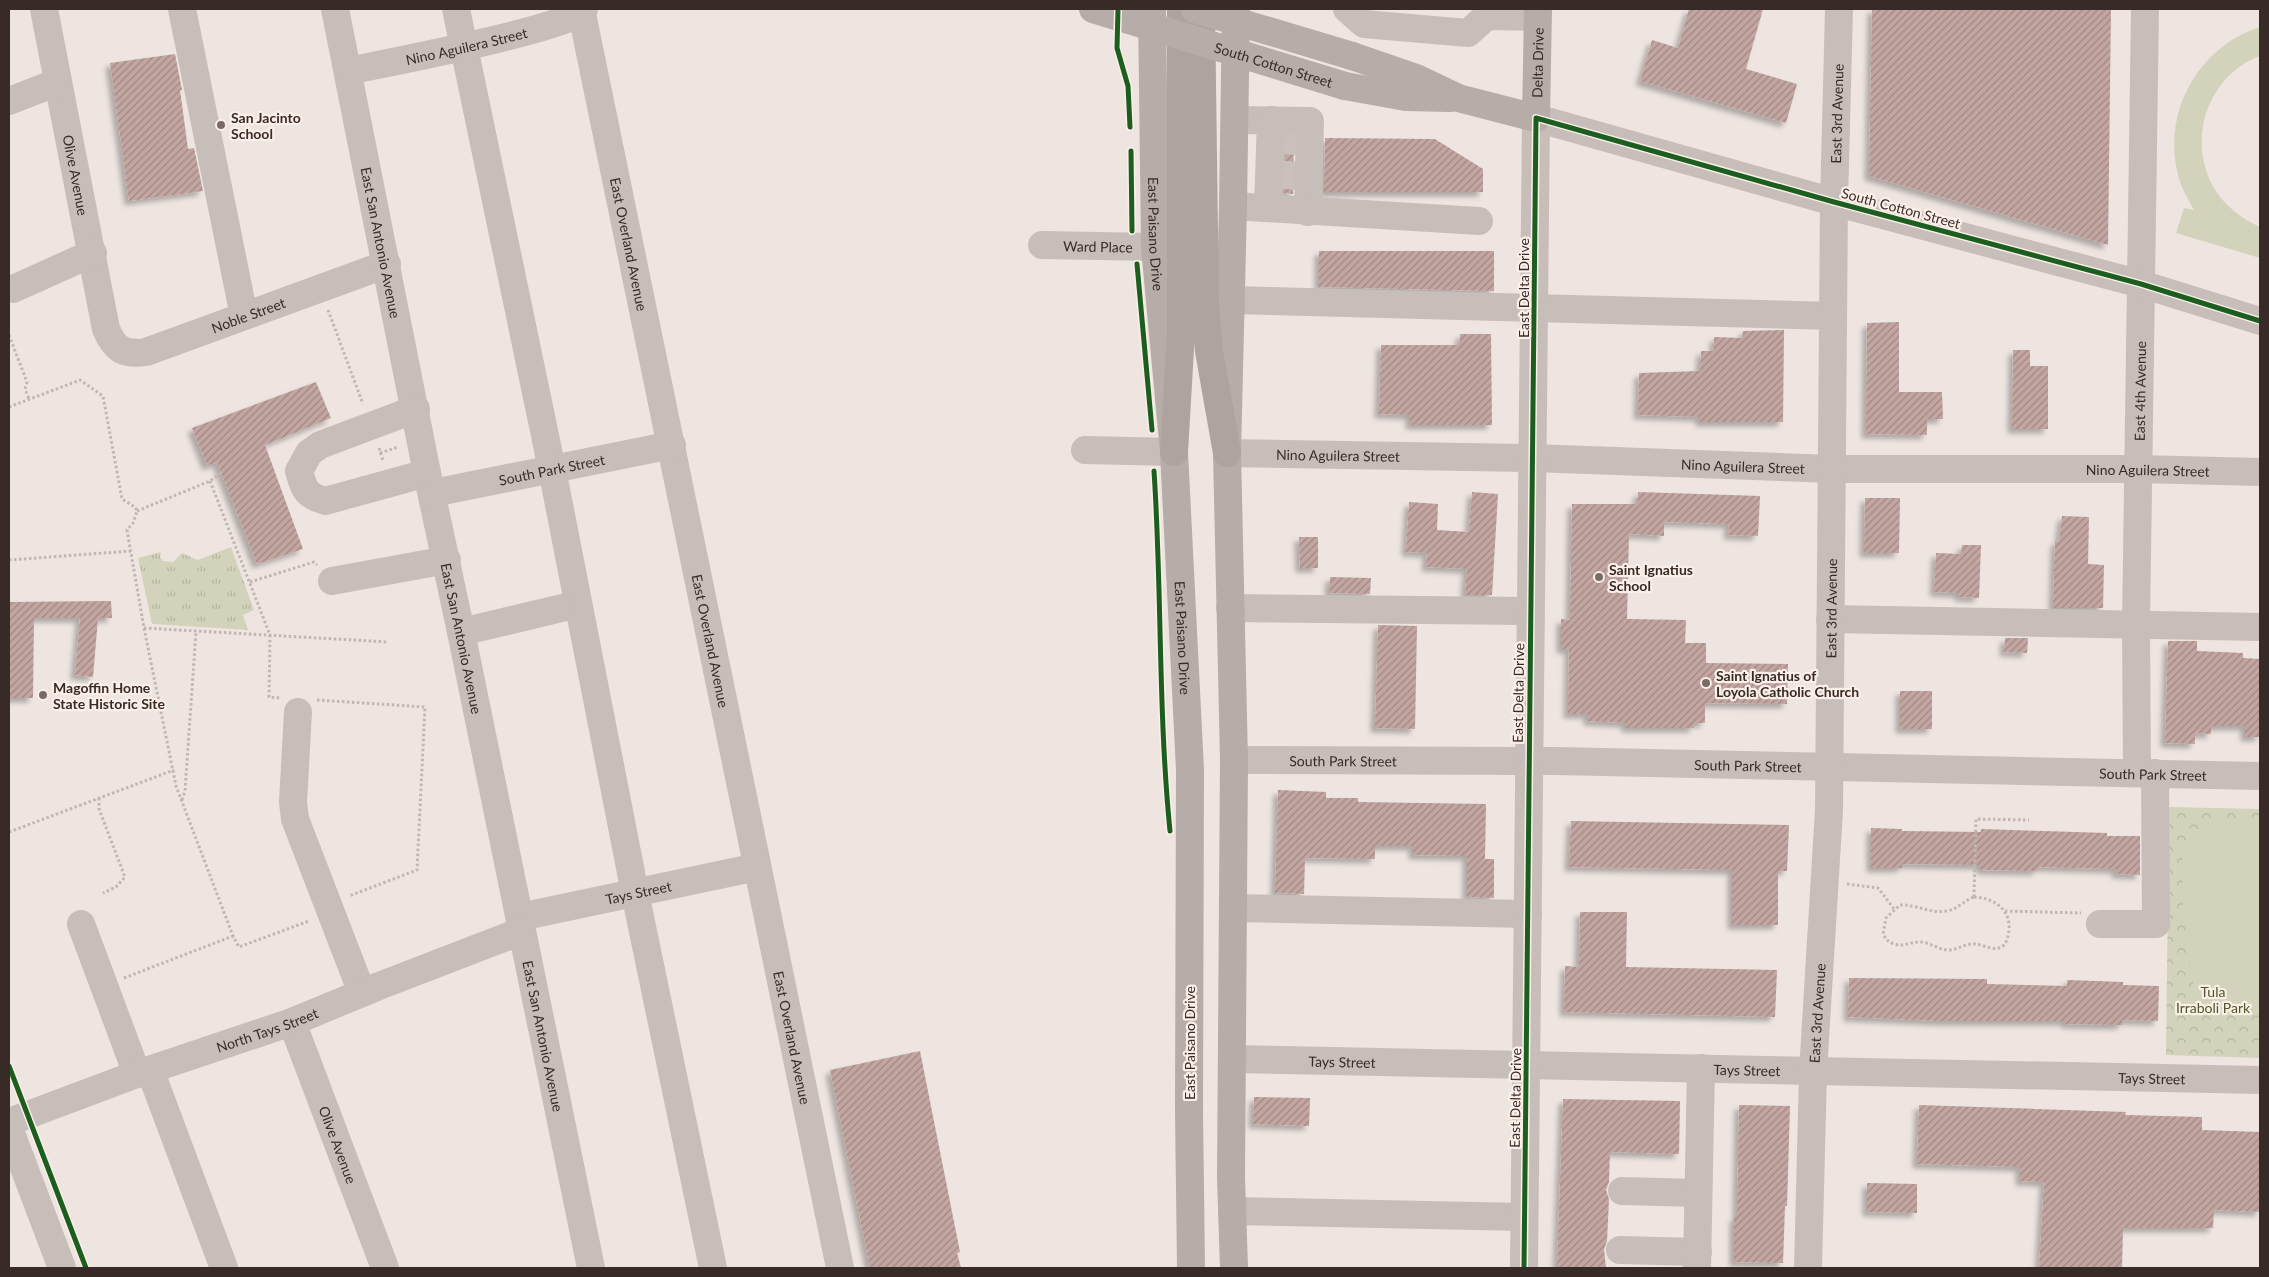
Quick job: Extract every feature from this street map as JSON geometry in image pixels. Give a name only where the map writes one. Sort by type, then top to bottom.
[{"type":"highway","points":[[1174,452],[1181,332],[1181,9]]},
{"type":"highway","points":[[1202,9],[1205,306],[1209,351],[1227,453]]},
{"type":"main road","name":"South Cotton Street","points":[[1093,9],[1344,86],[1406,97],[1458,98]]},
{"type":"main road","name":"East Paisano Drive","points":[[1152,9],[1155,248],[1174,452],[1190,770],[1189,1121],[1191,1268]]},
{"type":"main road","name":"South Cotton Street","points":[[1195,9],[1352,56],[1416,78],[1458,98],[1536,118]]},
{"type":"main road","points":[[1234,1268],[1232,1211],[1234,760],[1227,453],[1234,206],[1236,9]]},
{"type":"main road","name":"Delta Drive","points":[[1536,118],[1538,13]]},
{"type":"street","name":"Olive Avenue","points":[[44,9],[93,253],[106,329],[111,340]]},
{"type":"street","points":[[182,9],[244,316]]},
{"type":"street","name":"East San Antonio Avenue","points":[[335,9],[590,1268]]},
{"type":"street","points":[[456,9],[552,469],[635,893],[713,1268]]},
{"type":"street","points":[[1347,9],[1364,24],[1468,33],[1483,13],[1538,13]]},
{"type":"street","name":"East 3rd Avenue","points":[[1808,1268],[1813,1072],[1829,810],[1834,202],[1839,9]]},
{"type":"street","name":"East 4th Avenue","points":[[2100,924],[2156,924],[2136,625],[2145,9]]},
{"type":"street","name":"Nino Aguilera Street","points":[[348,71],[463,47],[563,22],[582,10]]},
{"type":"street","name":"East Overland Avenue","points":[[582,10],[840,1268]]},
{"type":"street","points":[[9,101],[58,82]]},
{"type":"street","name":"South Cotton Street","points":[[1536,118],[1834,202],[2142,284],[2260,320]]},
{"type":"street","name":"East Delta Drive","points":[[1524,1268],[1536,118]]},
{"type":"street","points":[[1235,120],[1285,136]]},
{"type":"street","points":[[1285,136],[1288,175],[1308,212]]},
{"type":"street","points":[[1268,207],[1288,175],[1285,136]]},
{"type":"street","points":[[1234,206],[1479,222]]},
{"type":"street","name":"Ward Place","points":[[1042,245],[1155,248]]},
{"type":"street","points":[[13,288],[93,253]]},
{"type":"street","name":"Noble Street","points":[[111,340],[124,351],[134,353],[146,352],[387,264]]},
{"type":"street","points":[[1230,300],[1833,316]]},
{"type":"street","name":"South Park Street","points":[[416,409],[320,445],[309,453],[299,471],[303,486],[311,497],[325,501],[390,483],[430,483],[552,469],[672,445]]},
{"type":"street","points":[[1085,450],[1174,452]]},
{"type":"street","name":"Nino Aguilera Street","points":[[1227,453],[1533,458],[1832,469],[2138,469],[2260,472]]},
{"type":"street","points":[[332,580],[447,560]]},
{"type":"street","points":[[461,632],[562,608]]},
{"type":"street","points":[[1230,608],[1530,611]]},
{"type":"street","points":[[1830,620],[2260,627]]},
{"type":"street","points":[[297,703],[293,802],[295,819],[362,993]]},
{"type":"street","name":"South Park Street","points":[[1234,760],[1528,761],[2146,772],[2260,776]]},
{"type":"street","name":"Tays Street","points":[[521,924],[635,893],[757,867]]},
{"type":"street","points":[[1234,908],[1528,914]]},
{"type":"street","points":[[81,924],[224,1268]]},
{"type":"street","name":"North Tays Street","points":[[9,1122],[144,1072],[292,1022],[521,924]]},
{"type":"street","name":"Olive Avenue","points":[[292,1022],[386,1268]]},
{"type":"street","name":"Tays Street","points":[[1233,1060],[2260,1080]]},
{"type":"street","points":[[1620,1250],[1697,1260],[1701,1068]]},
{"type":"street","points":[[9,1128],[62,1268]]},
{"type":"street","points":[[1622,1191],[1698,1193]]},
{"type":"street","points":[[1232,1211],[1524,1217]]},
{"type":"path","points":[[327,307],[372,426],[390,483]]},
{"type":"path","points":[[9,334],[27,382],[25,389],[28,399]]},
{"type":"path","points":[[9,407],[80,380],[103,396],[122,500],[135,507],[137,511]]},
{"type":"path","points":[[380,453],[405,444]]},
{"type":"path","points":[[221,473],[210,481],[137,511],[133,523],[127,530],[144,628],[181,801],[233,936],[240,947],[310,920]]},
{"type":"path","points":[[210,481],[270,635],[269,697],[297,703],[425,707],[417,870],[344,898]]},
{"type":"path","points":[[9,560],[131,551]]},
{"type":"path","points":[[250,582],[314,562],[332,580]]},
{"type":"path","points":[[144,628],[388,642]]},
{"type":"path","points":[[181,801],[185,791],[196,631]]},
{"type":"path","points":[[9,832],[174,770]]},
{"type":"path","points":[[99,798],[99,809],[125,876],[116,887],[103,893]]},
{"type":"path","points":[[1974,897],[1976,819],[2029,820]]},
{"type":"path","points":[[1824,882],[1878,888],[1894,909]]},
{"type":"path","points":[[1974,897],[1989,899],[1998,903],[2005,911],[2009,920],[2009,930],[2006,942],[2002,946],[1996,948],[1970,944],[1951,950],[1921,942],[1902,945],[1890,942],[1883,934],[1886,918],[1894,909],[1906,905],[1946,912],[1956,909],[1966,900],[1974,897]]},
{"type":"path","points":[[2005,911],[2089,913],[2100,924]]},
{"type":"path","points":[[118,980],[233,936]]},
{"type":"green space","points":[[2260,27],[2260,56],[2242,65],[2227,78],[2215,93],[2207,111],[2203,130],[2202,150],[2206,169],[2218,194],[2234,211],[2260,227],[2260,258],[2176,233],[2184,208],[2194,210],[2179,180],[2174,151],[2175,128],[2181,106],[2190,85],[2203,66],[2219,50],[2238,37]]},
{"type":"green space","points":[[231,547],[254,610],[243,615],[248,630],[152,624],[138,558],[161,552],[160,557],[163,561],[173,562],[182,553],[198,560]]},
{"type":"green space","name":"Tula Irraboli Park","points":[[2169,807],[2260,809],[2260,1058],[2166,1055]]},
{"type":"green space","points":[[2210,823],[2260,824],[2260,1003],[2227,1011],[2197,1010],[2183,912],[2182,850]]},
{"type":"building","points":[[1689,9],[1763,9],[1746,69],[1797,84],[1786,123],[1640,81],[1652,40],[1678,48]]},
{"type":"building","points":[[1872,9],[2111,9],[2108,245],[1869,176]]},
{"type":"building","points":[[175,54],[182,90],[180,90],[188,149],[194,148],[203,191],[129,201],[110,63]]},
{"type":"building","points":[[1286,136],[1294,136],[1293,194],[1284,193]]},
{"type":"building","points":[[1325,138],[1435,139],[1483,169],[1483,192],[1324,192]]},
{"type":"building","points":[[1319,251],[1494,251],[1494,291],[1319,287]]},
{"type":"building","points":[[1899,322],[1899,392],[1942,392],[1943,419],[1927,419],[1927,435],[1866,434],[1867,323]]},
{"type":"building","points":[[1784,330],[1783,422],[1700,422],[1700,417],[1638,415],[1639,373],[1700,371],[1701,351],[1714,351],[1714,337],[1742,338],[1743,331]]},
{"type":"building","points":[[1460,334],[1491,334],[1492,425],[1410,425],[1410,415],[1379,414],[1381,345],[1460,345]]},
{"type":"building","points":[[2013,350],[2030,350],[2030,366],[2048,366],[2048,429],[2012,429]]},
{"type":"building","points":[[316,382],[331,418],[265,445],[303,549],[257,564],[217,462],[207,466],[192,428]]},
{"type":"building","points":[[1472,492],[1498,494],[1492,595],[1465,595],[1467,569],[1426,567],[1427,553],[1406,552],[1409,502],[1438,504],[1437,530],[1469,532]]},
{"type":"building","points":[[1638,492],[1760,496],[1758,536],[1728,535],[1729,524],[1664,522],[1664,536],[1629,534],[1627,619],[1686,620],[1685,643],[1706,643],[1706,663],[1788,664],[1787,704],[1705,703],[1705,723],[1694,723],[1694,728],[1626,728],[1626,723],[1588,721],[1588,714],[1568,714],[1569,649],[1561,649],[1561,619],[1570,620],[1572,504],[1637,504]]},
{"type":"building","points":[[1865,498],[1900,498],[1899,553],[1864,553]]},
{"type":"building","points":[[2062,516],[2089,517],[2088,564],[2104,565],[2103,608],[2053,608],[2055,541],[2059,542]]},
{"type":"building","points":[[1299,537],[1318,537],[1318,568],[1300,568]]},
{"type":"building","points":[[1962,545],[1981,545],[1979,598],[1959,597],[1959,593],[1934,592],[1936,553],[1961,554]]},
{"type":"building","points":[[1330,577],[1371,578],[1370,594],[1329,593]]},
{"type":"building","points":[[111,601],[112,618],[98,618],[93,677],[75,675],[80,618],[34,618],[33,698],[9,698],[9,602]]},
{"type":"building","points":[[1378,625],[1417,626],[1415,729],[1375,728]]},
{"type":"building","points":[[2005,638],[2028,638],[2027,653],[2004,652]]},
{"type":"building","points":[[2168,641],[2197,641],[2197,651],[2243,653],[2243,658],[2260,659],[2260,737],[2245,737],[2245,726],[2211,726],[2211,734],[2195,733],[2195,744],[2165,743]]},
{"type":"building","points":[[1900,691],[1932,691],[1932,729],[1900,729]]},
{"type":"building","points":[[1278,790],[1326,792],[1326,798],[1358,798],[1358,802],[1486,804],[1485,859],[1494,859],[1494,898],[1467,897],[1467,856],[1413,855],[1413,846],[1375,846],[1375,859],[1305,858],[1304,894],[1275,893]]},
{"type":"building","points":[[1571,821],[1789,825],[1787,871],[1778,871],[1778,925],[1732,925],[1732,870],[1569,867]]},
{"type":"building","points":[[1871,828],[1902,829],[1902,831],[1981,832],[1981,829],[2107,833],[2107,836],[2140,836],[2140,875],[2116,874],[2116,869],[2037,867],[2037,871],[1981,870],[1981,865],[1902,864],[1902,868],[1871,868]]},
{"type":"building","points":[[1580,912],[1627,912],[1626,967],[1777,970],[1775,1017],[1564,1012],[1565,966],[1579,967]]},
{"type":"building","points":[[1849,978],[1987,979],[1987,984],[2067,986],[2067,980],[2123,982],[2123,985],[2159,986],[2158,1021],[2122,1020],[2122,1025],[2066,1024],[2066,1021],[1941,1021],[1848,1017]]},
{"type":"building","points":[[920,1051],[960,1252],[957,1253],[961,1268],[870,1268],[830,1070]]},
{"type":"building","points":[[1254,1097],[1310,1098],[1309,1126],[1253,1124]]},
{"type":"building","points":[[1563,1099],[1680,1101],[1679,1154],[1610,1152],[1609,1182],[1606,1190],[1609,1199],[1607,1241],[1604,1249],[1606,1268],[1557,1268]]},
{"type":"building","points":[[1739,1105],[1790,1106],[1783,1263],[1734,1262],[1734,1217],[1737,1217]]},
{"type":"building","points":[[1919,1105],[2126,1112],[2125,1115],[2202,1117],[2202,1130],[2260,1132],[2260,1212],[2214,1210],[2213,1228],[2123,1228],[2122,1268],[2039,1268],[2044,1182],[2020,1181],[2020,1167],[1917,1164]]},
{"type":"building","points":[[1867,1183],[1917,1184],[1917,1213],[1867,1212]]},
{"type":"tunnel","points":[[1277,140],[1299,141]]},
{"type":"tunnel","points":[[1276,174],[1298,176]]},
{"type":"cycle path","points":[[1118,9],[1117,48],[1128,86],[1130,127]]},
{"type":"cycle path","points":[[1524,1268],[1536,118],[1834,202],[2141,284],[2260,321]]},
{"type":"cycle path","points":[[1131,151],[1132,231]]},
{"type":"cycle path","points":[[1137,264],[1152,430]]},
{"type":"cycle path","points":[[1154,471],[1162,696],[1170,831]]},
{"type":"cycle path","points":[[9,1066],[86,1268]]},
{"type":"place","name":"San Jacinto School","points":[[221,125]]},
{"type":"place","name":"Saint Ignatius School","points":[[1599,577]]},
{"type":"place","name":"Saint Ignatius of Loyola Catholic Church","points":[[1706,683]]},
{"type":"place","name":"Magoffin Home State Historic Site","points":[[43,695]]}]
